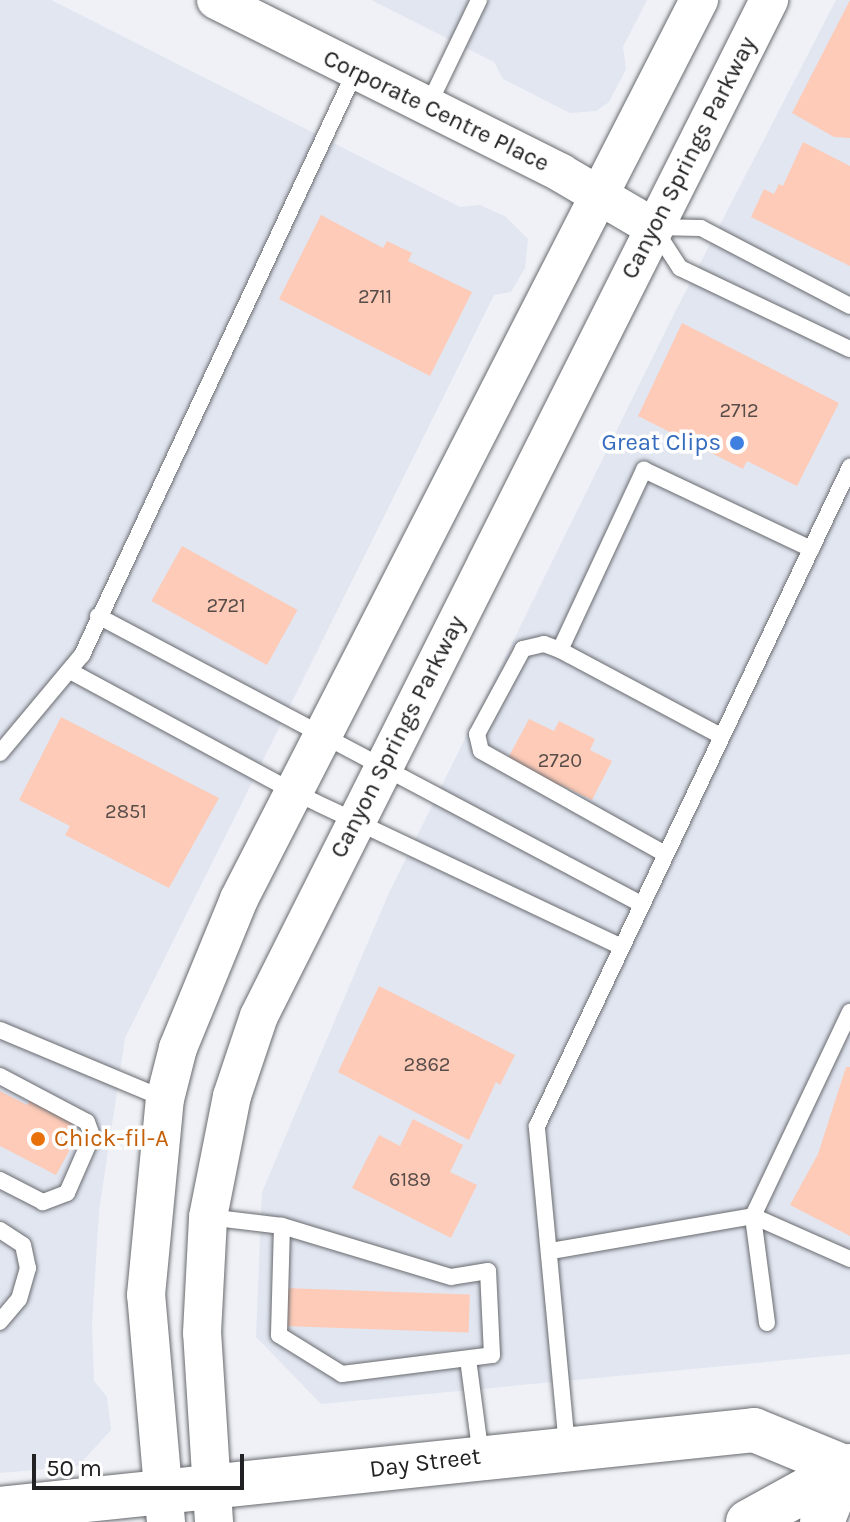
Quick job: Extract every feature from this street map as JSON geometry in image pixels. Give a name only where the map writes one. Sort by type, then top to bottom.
[{"type":"main road","name":"Day Street","points":[[0,1509],[213,1505],[482,1457],[567,1446],[754,1430],[848,1471]]},
{"type":"main road","points":[[748,1522],[848,1471]]},
{"type":"main road","points":[[822,1522],[848,1471]]},
{"type":"street","name":"Corporate Centre Place","points":[[216,0],[597,194],[653,227]]},
{"type":"street","points":[[165,1508],[146,1295],[165,1099],[199,993],[239,899],[296,793],[597,194],[699,0]]},
{"type":"street","name":"Canyon Springs Parkway","points":[[213,1505],[202,1333],[208,1217],[232,1096],[259,1016],[769,0]]},
{"type":"lane","points":[[426,109],[479,0]]},
{"type":"lane","points":[[0,753],[70,671],[355,72]]},
{"type":"lane","points":[[653,227],[701,228],[850,306]]},
{"type":"lane","points":[[653,227],[680,268],[850,349]]},
{"type":"lane","points":[[567,1446],[537,1126],[850,467]]},
{"type":"lane","points":[[560,650],[644,470],[811,549]]},
{"type":"lane","points":[[98,616],[641,904]]},
{"type":"lane","points":[[665,854],[481,751],[477,734],[523,649],[544,644],[721,736]]},
{"type":"lane","points":[[70,671],[296,793],[620,946]]},
{"type":"lane","points":[[767,1323],[753,1216],[850,1012]]},
{"type":"lane","points":[[0,1030],[165,1099]]},
{"type":"lane","points":[[0,1076],[87,1122],[92,1136],[67,1193],[43,1202],[0,1180]]},
{"type":"lane","points":[[551,1251],[753,1216],[850,1259]]},
{"type":"lane","points":[[208,1217],[282,1226],[451,1277],[488,1271],[492,1355],[342,1374],[279,1335],[282,1226]]},
{"type":"lane","points":[[0,1230],[23,1245],[28,1268],[19,1299],[0,1322]]},
{"type":"lane","points":[[468,1359],[482,1457]]},
{"type":"shaded area","points":[[0,0],[51,0],[460,207],[480,205],[506,217],[528,239],[525,268],[511,292],[494,295],[125,1038],[99,1211],[92,1325],[94,1381],[107,1397],[111,1430],[78,1466],[0,1473]]},
{"type":"shaded area","points":[[371,0],[647,0],[623,47],[626,69],[609,102],[596,111],[570,113],[503,79],[494,62]]},
{"type":"shaded area","points":[[836,0],[850,0],[850,1354],[321,1404],[256,1337],[262,1192],[388,895],[675,312]]},
{"type":"building","points":[[850,0],[850,138],[834,137],[792,113]]},
{"type":"building","points":[[803,142],[850,166],[850,266],[751,217],[764,189],[774,194],[779,184],[783,186]]},
{"type":"building","points":[[321,215],[383,248],[387,241],[412,253],[408,261],[472,292],[430,376],[279,299]]},
{"type":"building","points":[[682,323],[839,403],[797,486],[747,461],[743,469],[638,416]]},
{"type":"building","points":[[182,546],[297,610],[267,665],[151,601]]},
{"type":"building","points":[[61,717],[219,798],[169,888],[65,835],[70,826],[19,800]]},
{"type":"building","points":[[529,719],[554,731],[559,721],[595,739],[590,750],[612,761],[592,800],[561,785],[557,792],[508,758]]},
{"type":"building","points":[[379,986],[515,1055],[500,1085],[496,1082],[469,1140],[338,1072]]},
{"type":"building","points":[[846,1067],[850,1067],[850,1236],[790,1205],[818,1154]]},
{"type":"building","name":"Chick-fil-A","points":[[0,1091],[27,1105],[30,1099],[73,1121],[70,1128],[79,1133],[56,1175],[0,1146]]},
{"type":"building","points":[[413,1119],[463,1145],[450,1172],[477,1185],[451,1238],[352,1188],[379,1135],[400,1146]]},
{"type":"building","points":[[284,1288],[470,1294],[469,1332],[283,1326]]},
{"type":"place","name":"Great Clips","points":[[737,443]]},
{"type":"place","name":"Chick-fil-A","points":[[38,1139]]}]
